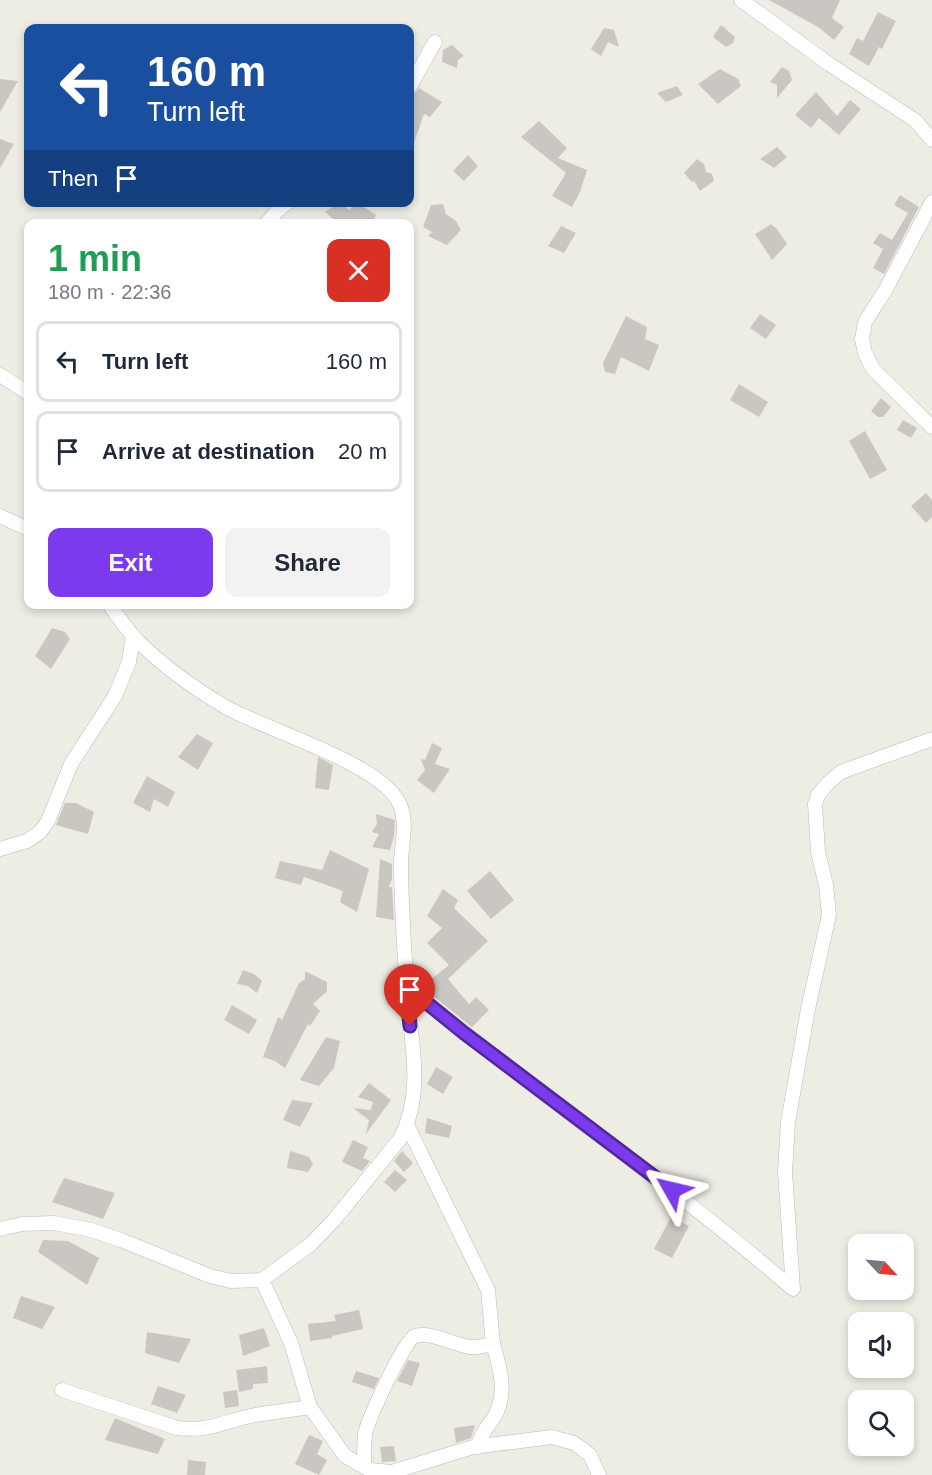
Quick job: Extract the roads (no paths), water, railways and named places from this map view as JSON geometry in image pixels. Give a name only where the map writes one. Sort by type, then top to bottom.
[{"type":"street","points":[[741,0],[829,64],[916,121],[932,140]]},
{"type":"street","points":[[414,79],[435,42]]},
{"type":"street","points":[[932,202],[886,289],[865,322],[862,339],[865,353],[873,369],[932,427]]},
{"type":"street","points":[[270,219],[282,207]]},
{"type":"street","points":[[0,375],[24,390]]},
{"type":"street","points":[[0,516],[24,527]]},
{"type":"street","points":[[0,1229],[22,1224],[54,1223],[91,1230],[210,1276],[231,1281],[262,1280],[311,1244],[334,1220],[388,1155],[407,1125],[414,1098],[414,1066],[406,986],[401,862],[404,818],[400,803],[387,789],[361,770],[298,738],[258,723],[225,707],[180,677],[134,636],[113,609]]},
{"type":"street","points":[[0,849],[27,840],[40,832],[48,821],[70,764],[115,696],[129,662],[134,636]]},
{"type":"street","points":[[406,986],[473,1040],[736,1240],[793,1289],[785,1172],[788,1122],[808,1009],[829,915],[826,885],[818,852],[815,804],[823,789],[841,771],[932,739]]},
{"type":"street","points":[[407,1125],[488,1290],[493,1344],[502,1377],[502,1394],[496,1414],[482,1435],[478,1447]]},
{"type":"street","points":[[262,1280],[291,1343],[310,1407],[345,1456],[364,1467],[370,1470],[392,1472],[478,1447],[552,1437],[574,1443],[590,1455],[599,1475]]},
{"type":"street","points":[[364,1467],[365,1434],[393,1368],[409,1340],[415,1336],[423,1336],[470,1347],[493,1344]]},
{"type":"street","points":[[62,1390],[177,1428],[195,1430],[215,1427],[253,1415],[310,1407]]}]
